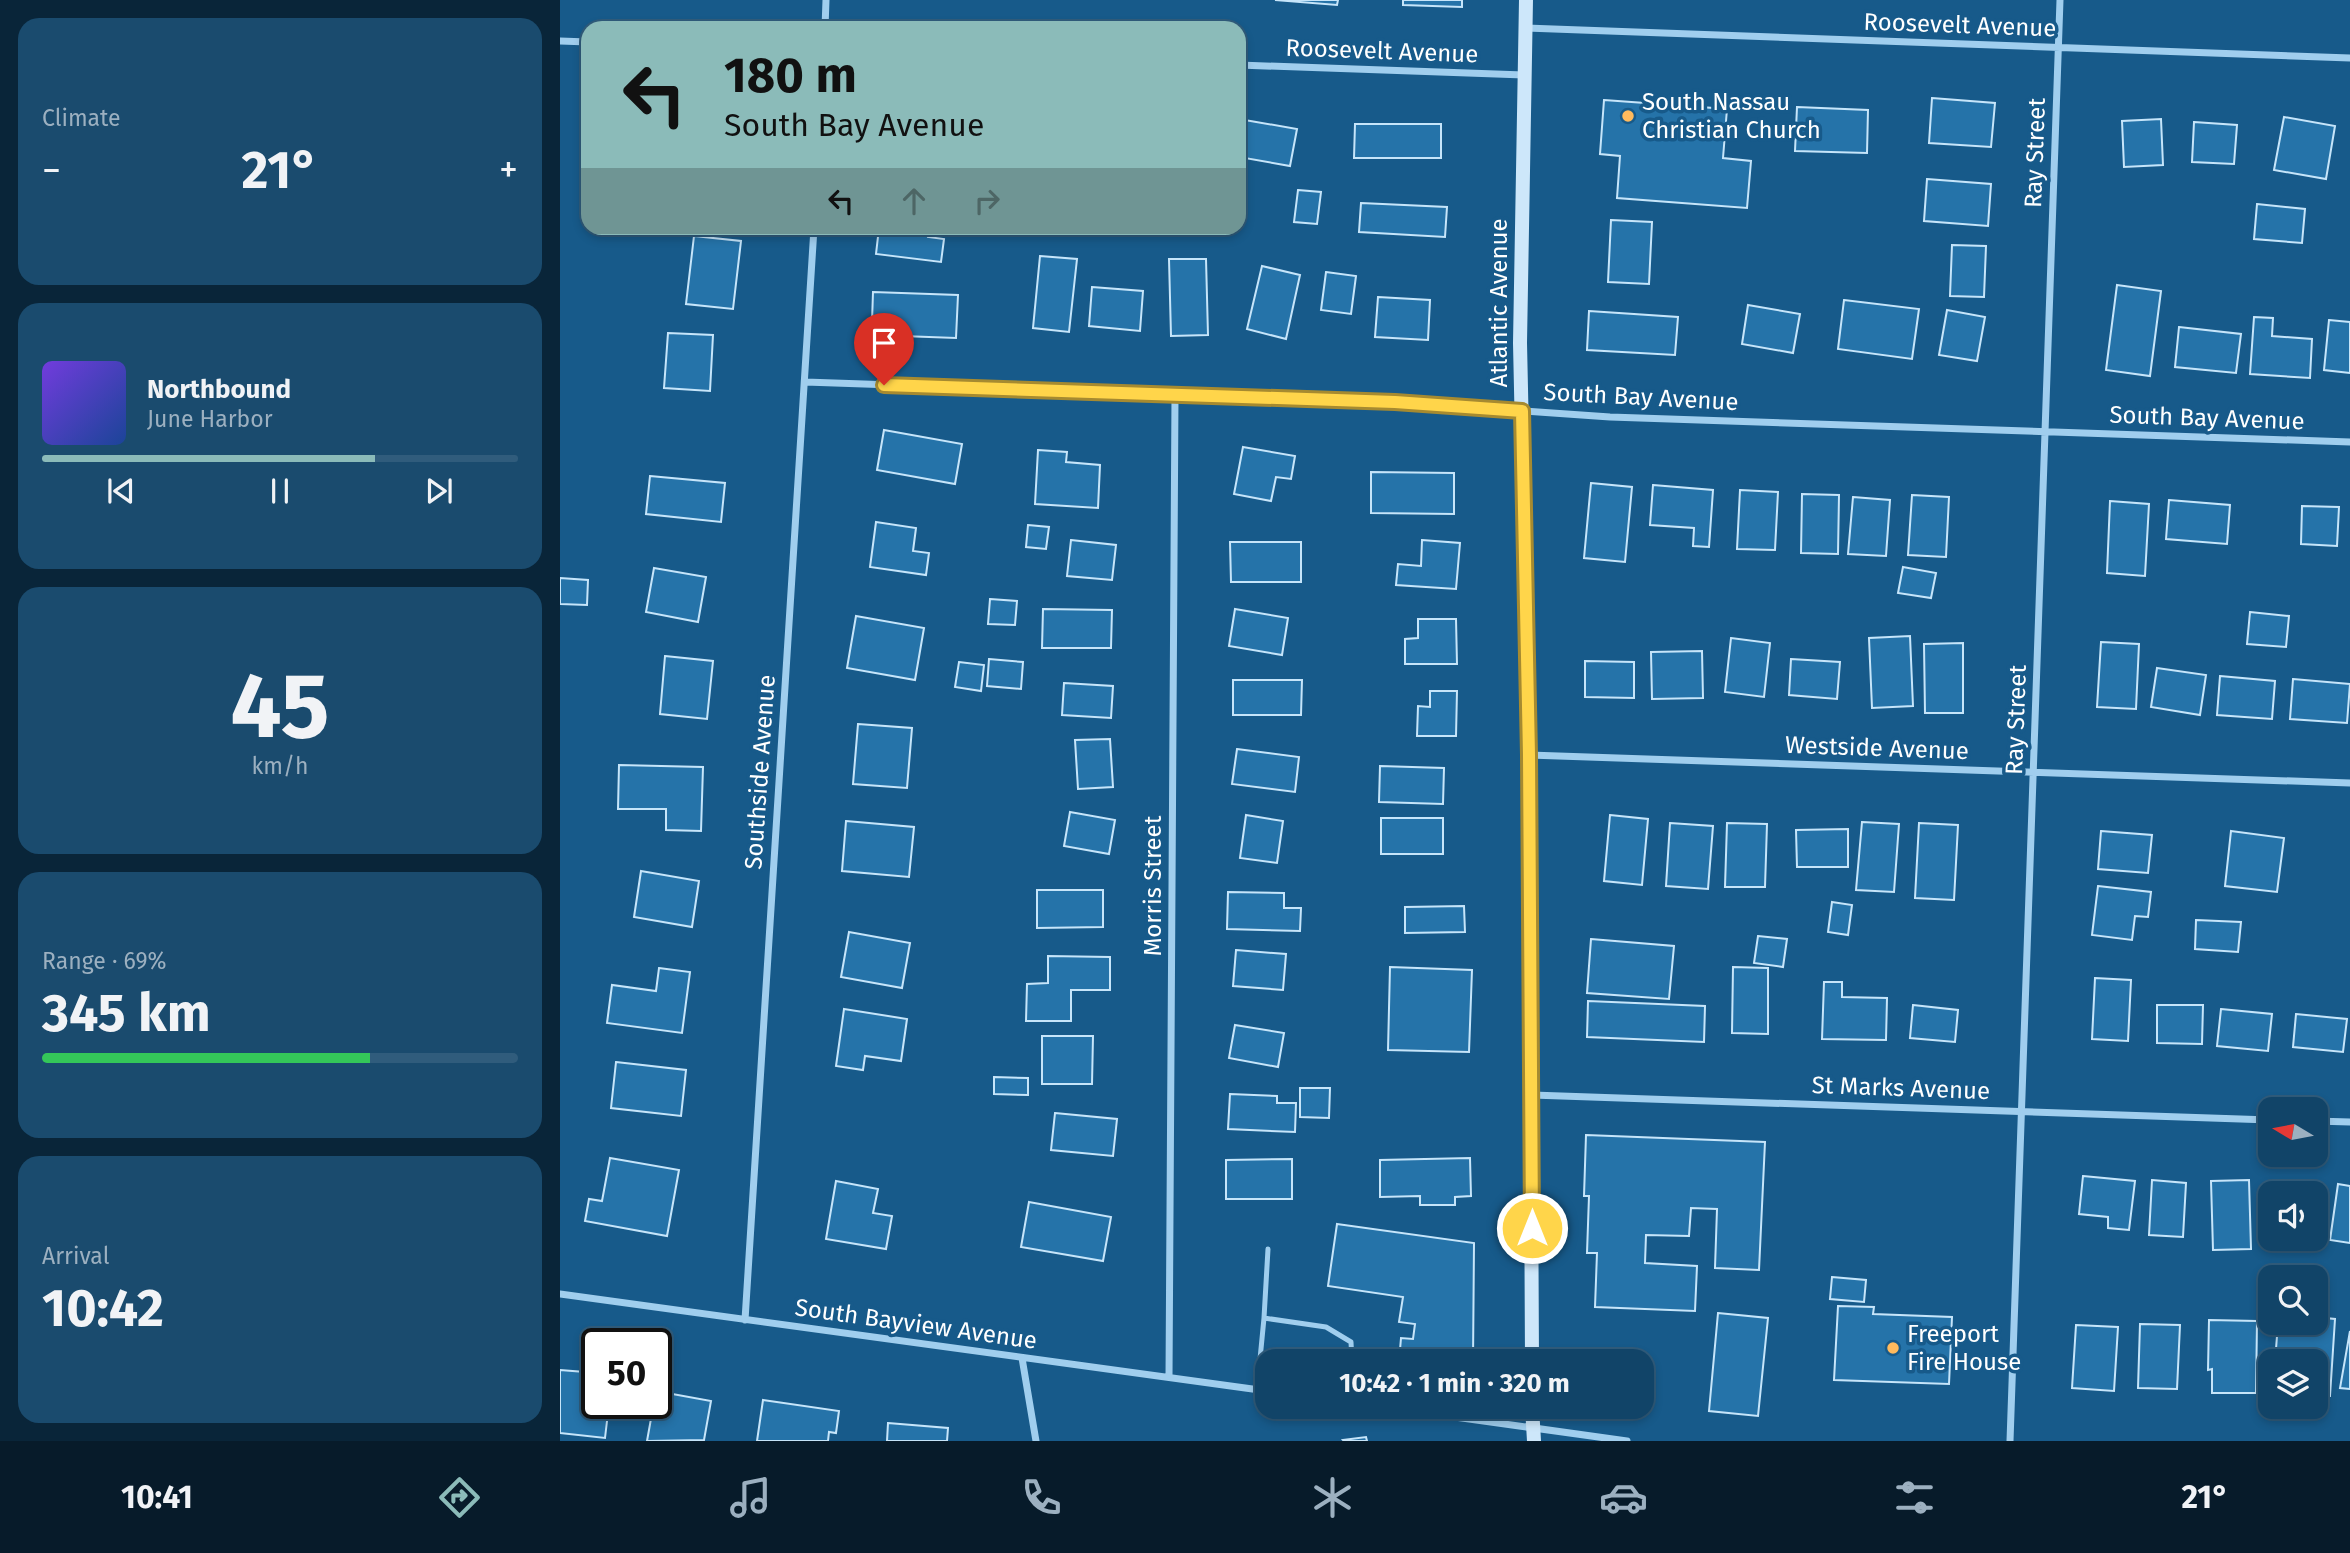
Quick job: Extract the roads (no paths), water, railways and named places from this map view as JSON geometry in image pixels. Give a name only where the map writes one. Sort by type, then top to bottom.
[{"type":"main road","name":"Atlantic Avenue","points":[[1526,0],[1520,343],[1529,755],[1531,1349]]},
{"type":"street","points":[[825,21],[826,0]]},
{"type":"street","name":"Ray Street","points":[[2010,1441],[2060,0]]},
{"type":"street","name":"Roosevelt Avenue","points":[[1526,27],[2350,58]]},
{"type":"street","points":[[560,41],[581,42]]},
{"type":"street","name":"Roosevelt Avenue","points":[[1246,65],[1524,75]]},
{"type":"street","name":"Southside Avenue","points":[[745,1320],[814,235]]},
{"type":"street","name":"South Bay Avenue","points":[[804,382],[1395,402],[1609,417],[2350,442]]},
{"type":"street","name":"Morris Street","points":[[1168,1377],[1175,396]]},
{"type":"street","name":"Westside Avenue","points":[[1529,755],[2350,783]]},
{"type":"street","name":"St Marks Avenue","points":[[1532,1095],[2258,1120]]},
{"type":"street","points":[[2328,1121],[2350,1122]]},
{"type":"street","name":"South Bayview Avenue","points":[[560,1294],[1255,1390]]},
{"type":"street","points":[[1022,1358],[1037,1441]]},
{"type":"street","points":[[1450,1419],[1533,1434],[1627,1441]]},
{"type":"lane","points":[[1261,1349],[1268,1249]]},
{"type":"lane","points":[[1264,1318],[1326,1327],[1351,1342],[1351,1349]]},
{"type":"place","name":"South Nassau Christian Church","points":[[1628,116]]},
{"type":"place","name":"Freeport Fire House","points":[[1893,1348]]}]
